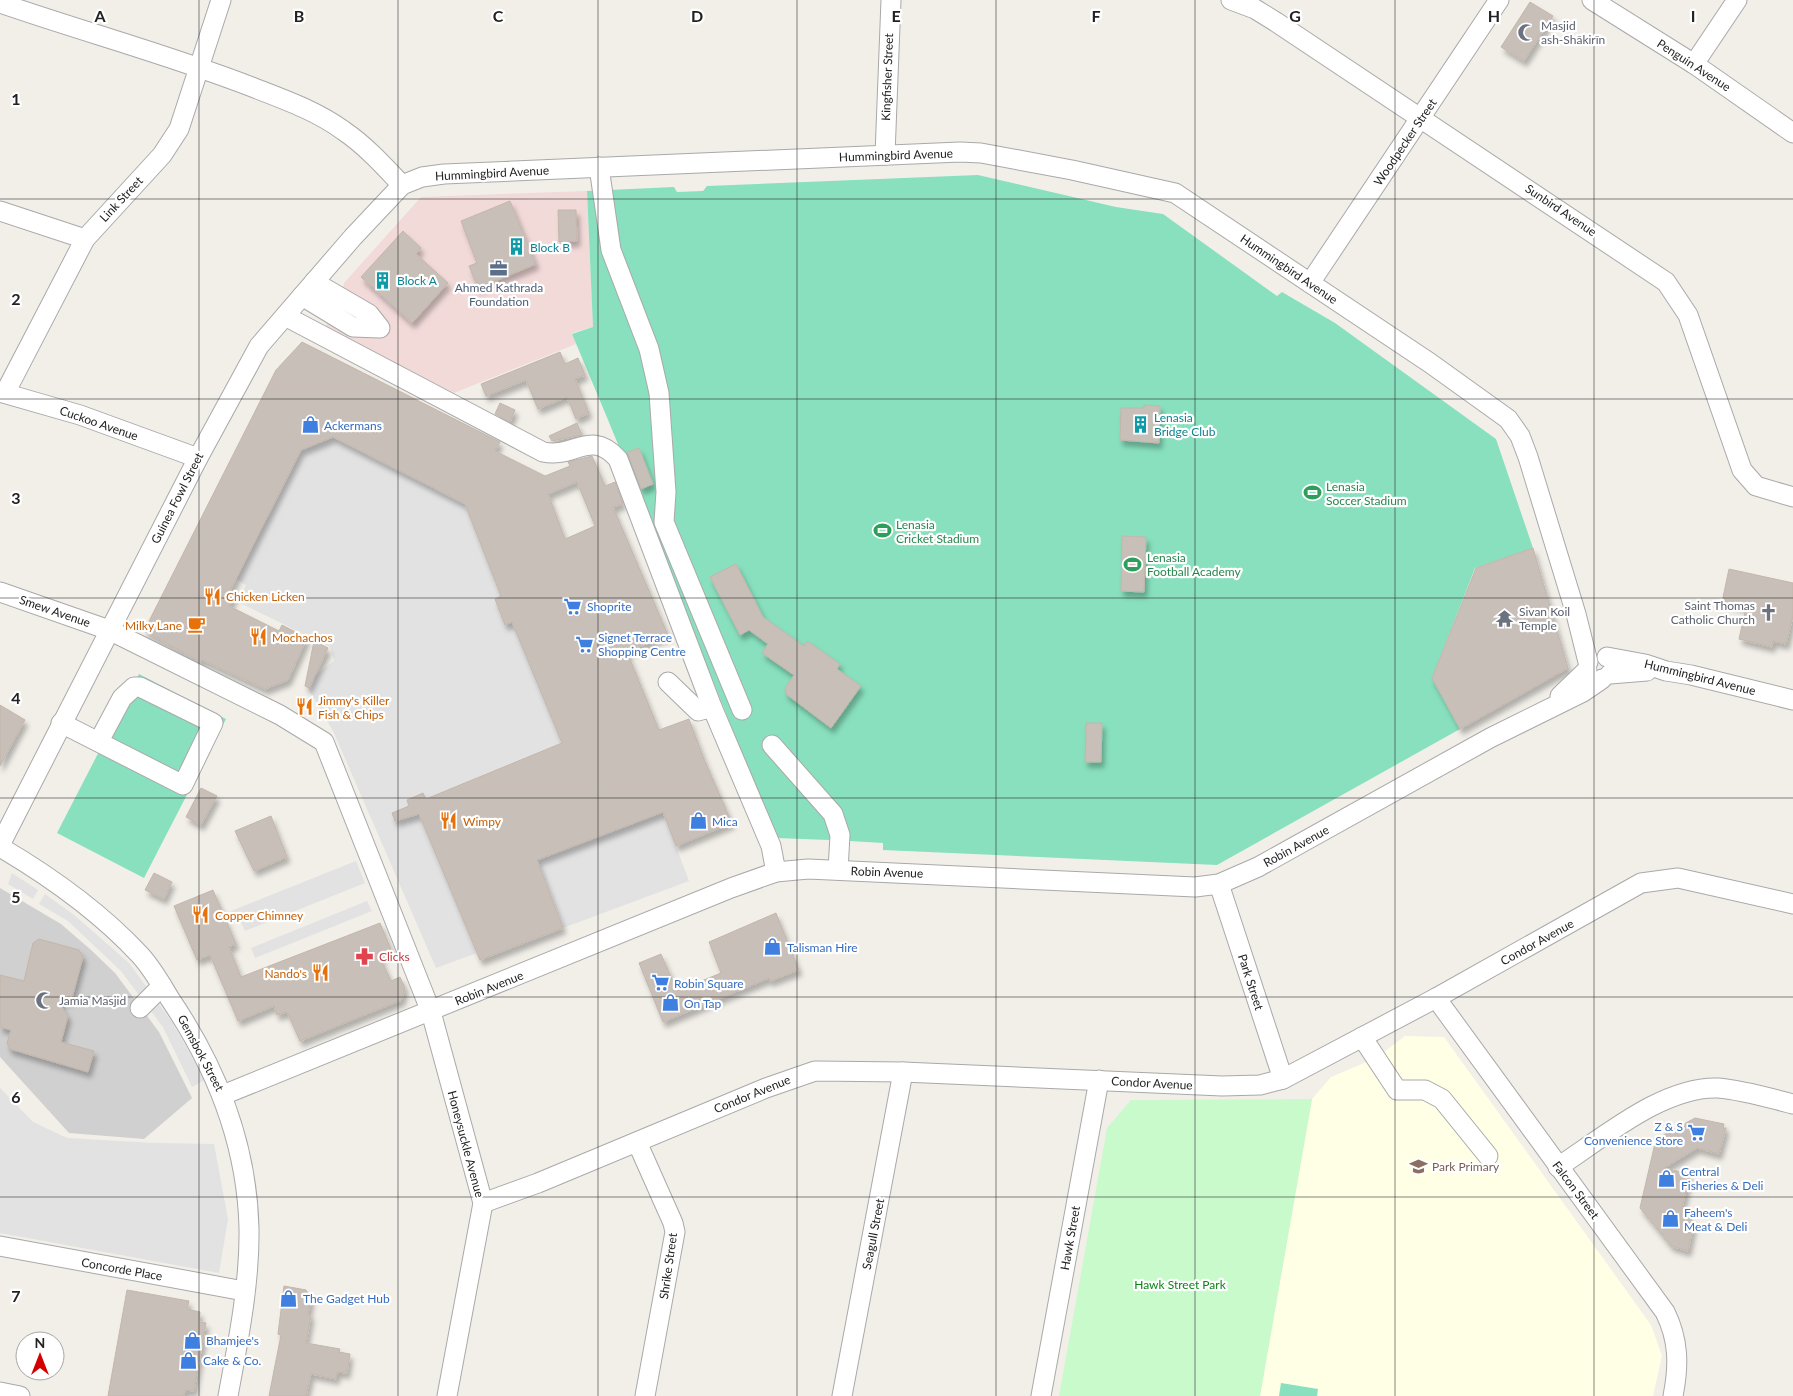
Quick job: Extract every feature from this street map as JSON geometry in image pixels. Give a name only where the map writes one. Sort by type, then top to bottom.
[{"type":"street","name":"Link Street","points":[[2,392],[85,239],[170,144],[185,116],[221,0]]},
{"type":"street","name":"Kingfisher Street","points":[[885,155],[890,0]]},
{"type":"street","name":"Sunbird Avenue","points":[[1231,0],[1248,6],[1276,22],[1666,282],[1688,315],[1742,470],[1756,486],[1793,497]]},
{"type":"street","name":"Woodpecker Street","points":[[1310,283],[1499,0]]},
{"type":"street","name":"Penguin Avenue","points":[[1592,0],[1694,64],[1793,133]]},
{"type":"street","points":[[1694,64],[1737,0]]},
{"type":"street","points":[[0,3],[98,37],[200,67],[322,117],[344,130],[369,150],[402,185]]},
{"type":"street","name":"Hummingbird Avenue","points":[[402,185],[422,177],[444,174],[885,155],[981,153],[1164,189],[1200,209],[1494,407],[1514,425],[1528,457],[1578,624],[1600,666],[1666,671],[1691,675],[1793,700]]},
{"type":"street","points":[[599,168],[611,250],[649,348],[658,393],[666,492],[664,522],[742,710]]},
{"type":"street","name":"Guinea Fowl Street","points":[[0,846],[61,723],[245,368],[259,346],[402,185]]},
{"type":"street","points":[[0,211],[85,239]]},
{"type":"street","points":[[285,316],[543,452],[556,455],[586,445],[599,445],[610,450],[618,459],[712,707],[771,846],[776,872]]},
{"type":"street","name":"Cuckoo Avenue","points":[[2,392],[80,415],[198,458]]},
{"type":"street","name":"Smew Avenue","points":[[0,592],[109,630],[280,715],[324,742],[430,1012]]},
{"type":"street","name":"Robin Avenue","points":[[223,1095],[731,888],[776,872],[795,869],[838,870],[1195,887],[1219,884],[1258,867],[1548,707],[1570,699],[1600,666]]},
{"type":"street","points":[[668,682],[698,711],[712,707]]},
{"type":"street","points":[[61,723],[183,785],[213,723],[140,688],[134,687],[127,691],[122,698],[99,741]]},
{"type":"street","points":[[772,745],[833,814],[840,836],[838,870]]},
{"type":"street","name":"Gemsbok Street","points":[[0,846],[31,865],[107,923],[141,956],[162,986],[207,1060],[223,1095],[235,1137],[247,1199],[249,1252],[228,1396]]},
{"type":"street","name":"Condor Avenue","points":[[482,1203],[637,1142],[766,1088],[815,1071],[903,1072],[1238,1086],[1260,1085],[1283,1079],[1436,998],[1629,889],[1651,881],[1678,878],[1793,904]]},
{"type":"street","name":"Park Street","points":[[1219,884],[1283,1079]]},
{"type":"street","points":[[140,1008],[162,986]]},
{"type":"street","name":"Falcon Street","points":[[1436,998],[1665,1312],[1675,1338],[1677,1352],[1677,1378],[1673,1396]]},
{"type":"street","name":"Honeysuckle Avenue","points":[[430,1012],[482,1203],[447,1396]]},
{"type":"street","points":[[1362,1037],[1397,1090],[1425,1090],[1442,1099],[1488,1156]]},
{"type":"street","name":"Seagull Street","points":[[842,1396],[903,1072]]},
{"type":"street","name":"Hawk Street","points":[[1041,1396],[1099,1080]]},
{"type":"street","points":[[1558,1167],[1652,1106],[1688,1091],[1718,1088],[1793,1104]]},
{"type":"street","name":"Shrike Street","points":[[637,1142],[673,1223],[675,1232],[645,1396]]},
{"type":"street","name":"Concorde Place","points":[[0,1246],[244,1291]]},
{"type":"street","points":[[0,1392],[20,1396]]},
{"type":"shaded area","points":[[587,191],[593,327],[572,333],[576,344],[454,393],[325,327],[341,298],[344,283],[421,197]]},
{"type":"shaded area","points":[[333,437],[465,504],[501,596],[495,599],[505,624],[512,622],[562,743],[426,799],[423,793],[407,800],[413,816],[419,814],[477,953],[436,968],[334,733],[305,683],[334,661],[330,647],[238,602],[246,585],[236,579],[301,450]]},
{"type":"shaded area","points":[[663,812],[689,881],[563,928],[537,860]]},
{"type":"shaded area","points":[[356,861],[365,883],[245,931],[240,920],[231,924],[226,913]]},
{"type":"shaded area","points":[[12,873],[38,890],[33,899],[8,884]]},
{"type":"shaded area","points":[[0,888],[61,924],[91,950],[115,973],[159,1032],[192,1098],[144,1139],[69,1133],[0,1057]]},
{"type":"shaded area","points":[[45,894],[74,915],[129,963],[172,1022],[205,1080],[192,1087],[163,1027],[121,971],[68,921],[39,904]]},
{"type":"shaded area","points":[[367,901],[372,911],[255,958],[251,948]]},
{"type":"shaded area","name":"Park Primary","points":[[1405,1036],[1444,1037],[1651,1325],[1662,1356],[1653,1396],[1260,1396],[1312,1099],[1331,1077],[1376,1058]]},
{"type":"shaded area","points":[[0,1088],[33,1122],[67,1138],[214,1144],[228,1219],[219,1273],[0,1233]]},
{"type":"green space","name":"Lenasia Cricket Stadium","points":[[978,175],[1116,207],[1163,214],[1277,296],[1282,292],[1335,323],[1496,439],[1533,548],[1475,568],[1432,678],[1460,729],[1217,865],[883,850],[883,843],[850,841],[846,835],[834,835],[829,840],[776,838],[572,334],[593,327],[587,191],[674,187],[677,192],[703,191],[707,186]]},
{"type":"green space","points":[[139,674],[226,719],[144,878],[57,833]]},
{"type":"green space","name":"Hawk Street Park","points":[[1312,1099],[1260,1396],[1059,1396],[1107,1128],[1131,1100]]},
{"type":"green space","points":[[1281,1383],[1318,1389],[1317,1396],[1279,1396]]},
{"type":"building","name":"Masjid ash-Shākirīn","points":[[1530,2],[1553,16],[1524,61],[1501,47]]},
{"type":"building","name":"Block B","points":[[510,201],[536,264],[478,288],[469,266],[477,263],[461,221]]},
{"type":"building","points":[[558,210],[576,210],[577,241],[559,242]]},
{"type":"building","name":"Block A","points":[[403,231],[421,248],[416,254],[448,283],[412,323],[361,277]]},
{"type":"building","name":"Signet Terrace Shopping Centre","points":[[302,342],[500,442],[495,451],[545,476],[570,466],[568,462],[592,456],[605,486],[615,482],[623,504],[613,507],[668,635],[627,652],[659,730],[689,719],[732,823],[676,846],[663,812],[537,860],[563,928],[480,960],[419,814],[395,821],[392,813],[409,806],[407,800],[423,793],[426,799],[562,743],[512,622],[505,625],[495,599],[501,596],[465,504],[333,437],[301,450],[229,593],[235,596],[229,606],[279,631],[282,625],[307,638],[288,680],[265,689],[202,660],[201,662],[144,631],[276,370]],"holes":[[[577,482],[595,526],[565,539],[548,494]]]},
{"type":"building","points":[[560,352],[565,364],[578,358],[585,375],[575,379],[589,413],[576,419],[567,397],[538,409],[526,380],[486,396],[481,384]]},
{"type":"building","points":[[500,403],[515,410],[510,422],[495,414]]},
{"type":"building","name":"Lenasia Bridge Club","points":[[1144,405],[1160,406],[1159,443],[1120,440],[1121,408],[1144,408]]},
{"type":"building","points":[[577,423],[582,435],[552,441],[549,436]]},
{"type":"building","points":[[639,448],[653,484],[641,489],[627,452]]},
{"type":"building","name":"Lenasia Football Academy","points":[[1122,536],[1146,537],[1144,592],[1121,591]]},
{"type":"building","name":"Sivan Koil Temple","points":[[1533,548],[1568,668],[1460,729],[1432,678],[1476,568]]},
{"type":"building","points":[[736,564],[763,617],[804,646],[807,641],[840,664],[837,669],[861,686],[831,728],[786,694],[785,688],[794,675],[762,653],[768,644],[749,630],[740,635],[710,577]]},
{"type":"building","name":"Saint Thomas Catholic Church","points":[[1729,569],[1793,583],[1793,616],[1786,644],[1773,641],[1772,647],[1739,639],[1746,608],[1722,602]]},
{"type":"building","points":[[314,641],[328,648],[309,688],[305,686]]},
{"type":"building","points":[[0,705],[25,720],[0,766]]},
{"type":"building","points":[[1086,723],[1102,723],[1101,762],[1085,762]]},
{"type":"building","points":[[201,788],[217,796],[201,825],[186,817]]},
{"type":"building","points":[[271,816],[287,857],[254,871],[235,831]]},
{"type":"building","points":[[154,873],[172,882],[164,899],[145,890]]},
{"type":"building","points":[[213,890],[236,944],[229,947],[241,977],[380,923],[392,952],[380,957],[391,981],[400,977],[405,988],[402,1000],[300,1041],[287,1012],[277,1015],[274,1006],[238,1021],[210,955],[197,960],[174,906]]},
{"type":"building","points":[[776,913],[799,970],[770,981],[769,978],[663,1022],[639,963],[661,954],[677,991],[721,973],[709,942]]},
{"type":"building","points":[[39,939],[79,950],[83,957],[72,998],[59,1003],[68,1016],[61,1042],[94,1051],[88,1072],[10,1049],[7,1043],[11,1030],[0,1027],[0,975],[24,981],[33,943]]},
{"type":"building","points":[[1695,1118],[1724,1124],[1723,1128],[1726,1128],[1719,1154],[1697,1148],[1664,1168],[1690,1174],[1682,1208],[1694,1223],[1688,1251],[1671,1246],[1640,1208],[1656,1139]]},
{"type":"building","points":[[284,1286],[306,1290],[311,1299],[308,1314],[311,1315],[306,1343],[340,1349],[339,1352],[350,1354],[347,1373],[337,1372],[336,1379],[311,1374],[306,1396],[269,1396],[281,1335],[278,1334]]},
{"type":"building","points":[[127,1290],[189,1301],[187,1309],[200,1312],[199,1322],[206,1323],[194,1391],[185,1390],[184,1396],[108,1396]]},
{"type":"place","name":"Masjid ash-Shākirīn","points":[[1527,32]]},
{"type":"place","name":"Block B","points":[[516,247]]},
{"type":"place","name":"Ahmed Kathrada Foundation","points":[[499,268]]},
{"type":"place","name":"Block A","points":[[383,280]]},
{"type":"place","name":"Lenasia Bridge Club","points":[[1140,424]]},
{"type":"place","name":"Ackermans","points":[[310,425]]},
{"type":"place","name":"Lenasia Soccer Stadium","points":[[1312,493]]},
{"type":"place","name":"Lenasia Cricket Stadium","points":[[882,531]]},
{"type":"place","name":"Lenasia Football Academy","points":[[1133,564]]},
{"type":"place","name":"Chicken Licken","points":[[212,596]]},
{"type":"place","name":"Shoprite","points":[[573,606]]},
{"type":"place","name":"Saint Thomas Catholic Church","points":[[1769,612]]},
{"type":"place","name":"Sivan Koil Temple","points":[[1505,618]]},
{"type":"place","name":"Milky Lane","points":[[196,625]]},
{"type":"place","name":"Mochachos","points":[[258,637]]},
{"type":"place","name":"Signet Terrace Shopping Centre","points":[[584,644]]},
{"type":"place","name":"Jimmy's Killer Fish & Chips","points":[[304,707]]},
{"type":"place","name":"Wimpy","points":[[449,821]]},
{"type":"place","name":"Mica","points":[[698,821]]},
{"type":"place","name":"Copper Chimney","points":[[201,915]]},
{"type":"place","name":"Talisman Hire","points":[[773,947]]},
{"type":"place","name":"Clicks","points":[[365,956]]},
{"type":"place","name":"Nando's","points":[[321,973]]},
{"type":"place","name":"Robin Square","points":[[660,983]]},
{"type":"place","name":"Jamia Masjid","points":[[45,1000]]},
{"type":"place","name":"On Tap","points":[[670,1003]]},
{"type":"place","name":"Z & S Convenience Store","points":[[1697,1133]]},
{"type":"place","name":"Park Primary","points":[[1418,1166]]},
{"type":"place","name":"Central Fisheries & Deli","points":[[1667,1178]]},
{"type":"place","name":"Faheem's Meat & Deli","points":[[1670,1219]]},
{"type":"place","name":"The Gadget Hub","points":[[289,1298]]},
{"type":"place","name":"Bhamjee's","points":[[192,1340]]},
{"type":"place","name":"Cake & Co.","points":[[189,1360]]}]
